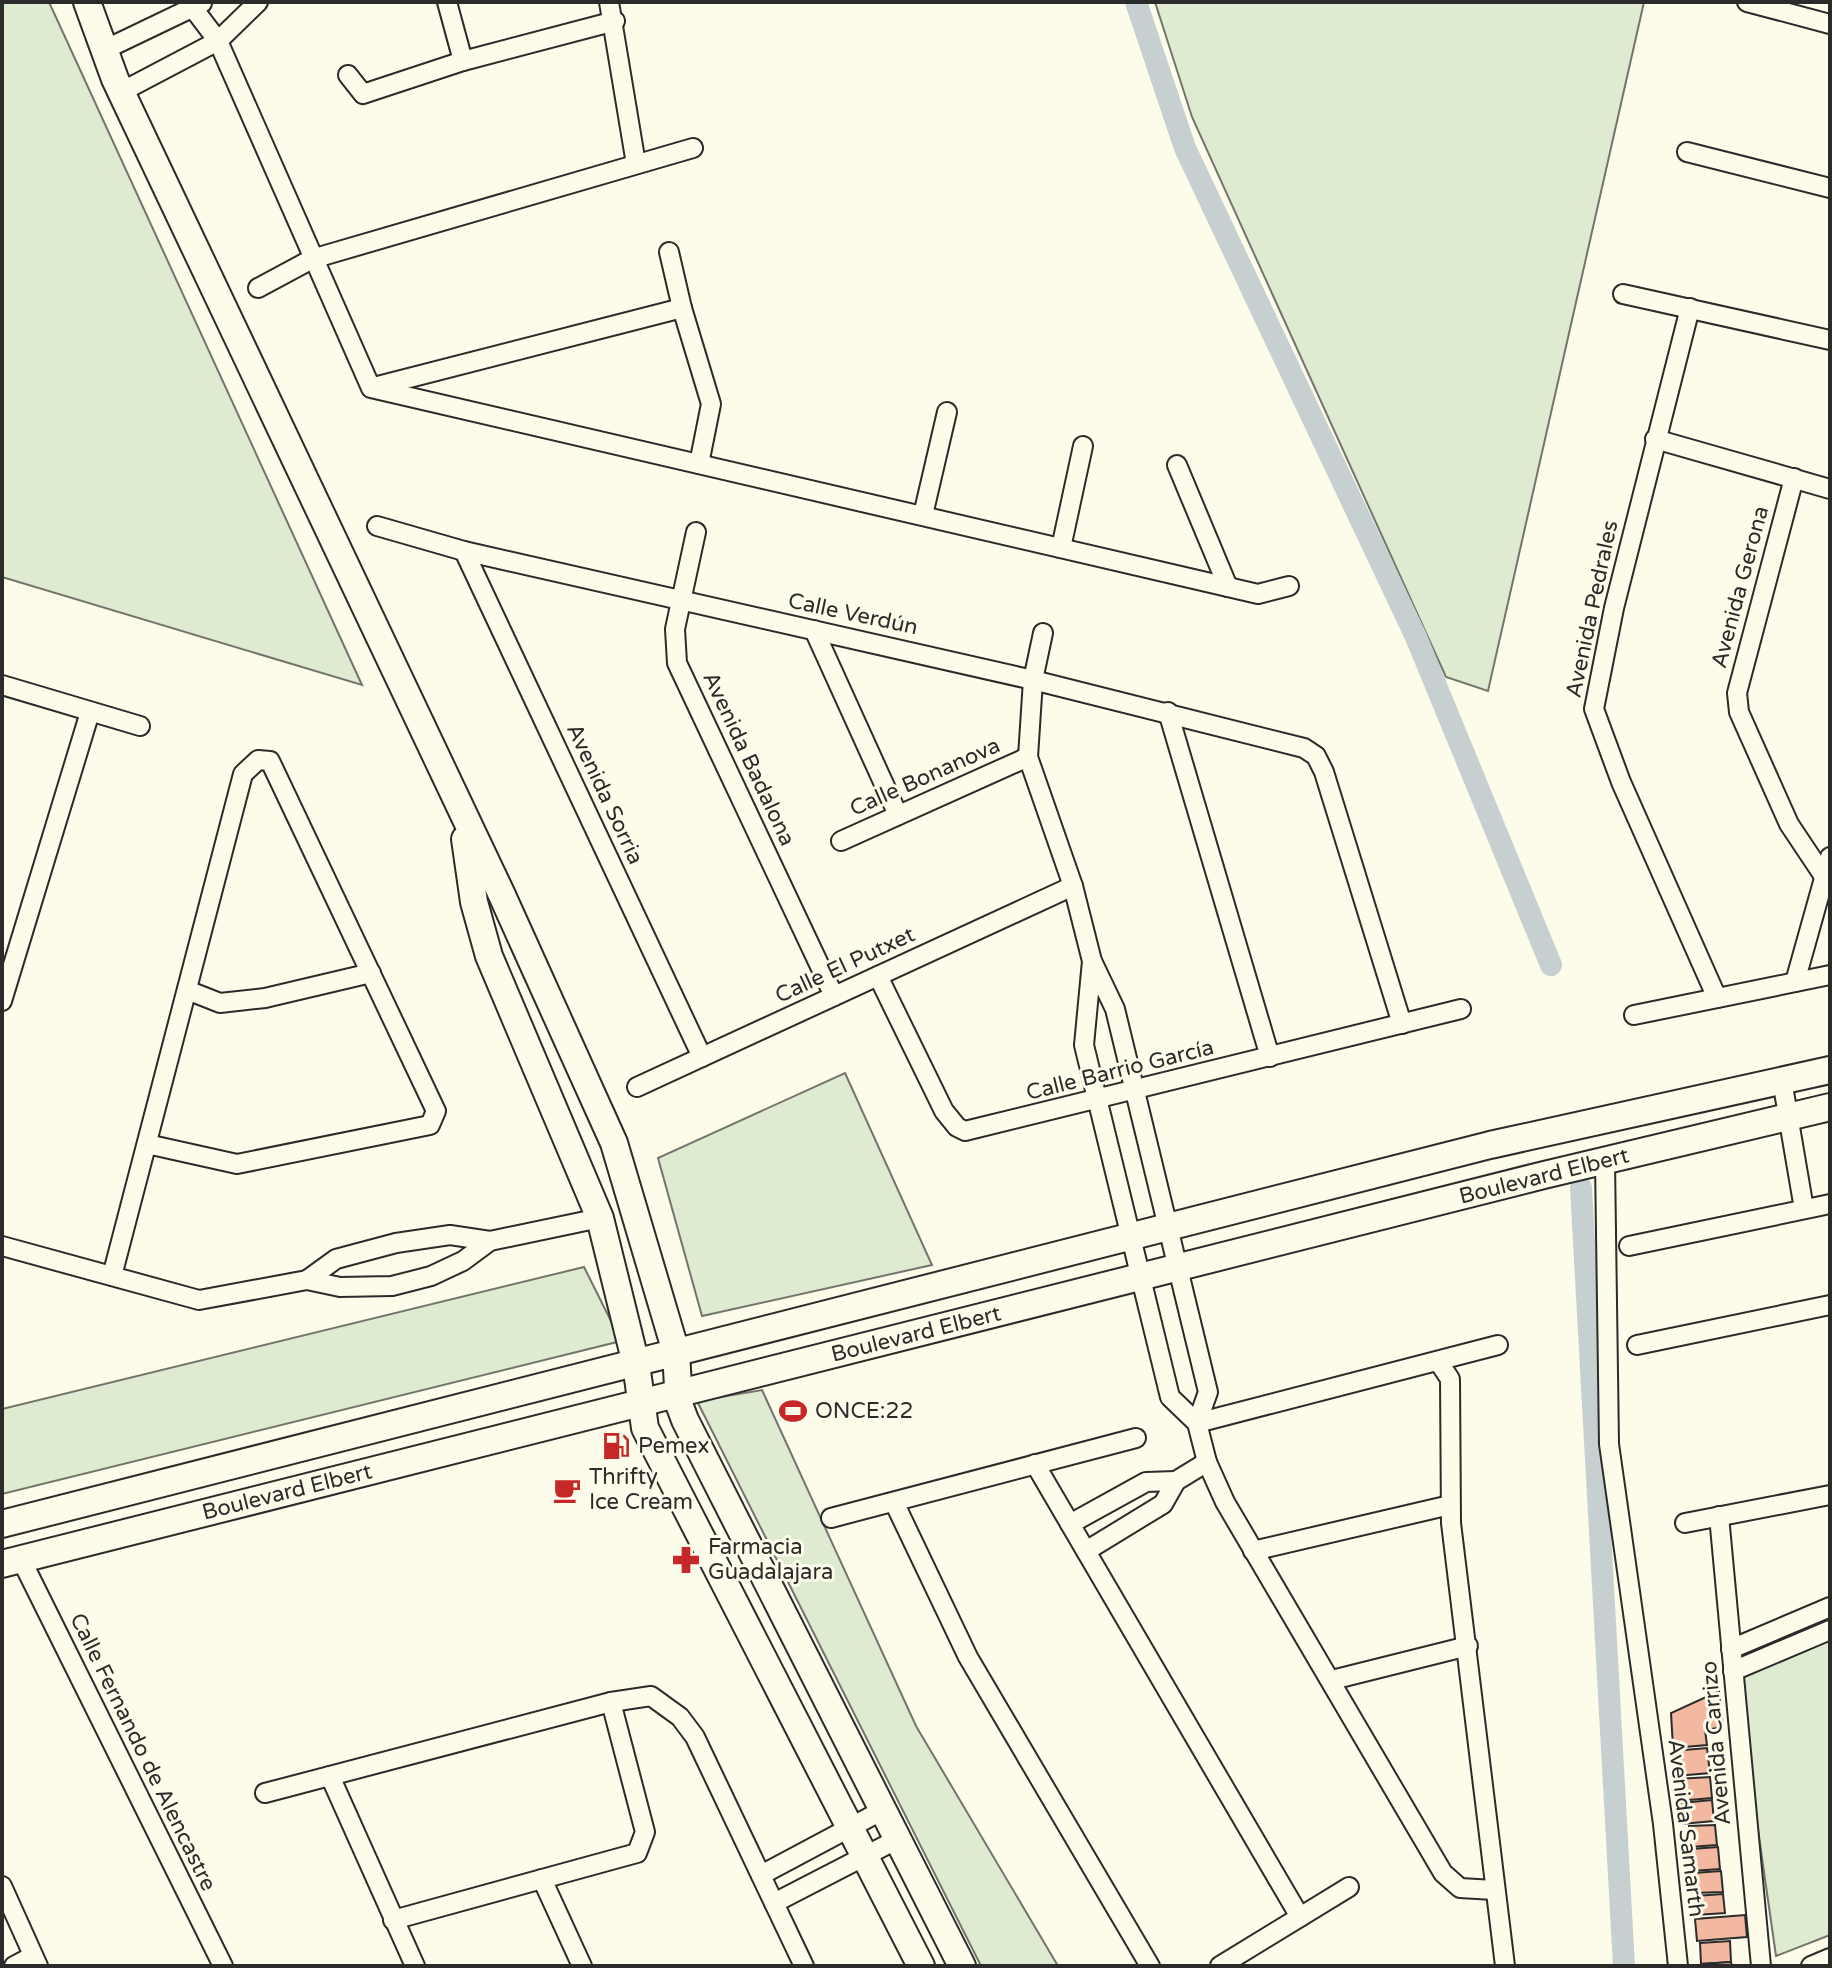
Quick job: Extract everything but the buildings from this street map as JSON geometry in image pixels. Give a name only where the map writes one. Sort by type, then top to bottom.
[{"type":"street","points":[[87,2],[121,92],[462,817],[501,893],[614,1143],[676,1352],[678,1394],[685,1420],[962,1966]]},
{"type":"street","points":[[121,92],[218,41],[258,2]]},
{"type":"street","points":[[447,2],[463,61]]},
{"type":"street","points":[[609,2],[615,21],[636,164]]},
{"type":"street","points":[[1747,2],[1830,24]]},
{"type":"street","points":[[104,50],[199,5],[218,41],[371,388]]},
{"type":"street","points":[[348,75],[363,94],[463,61],[615,21]]},
{"type":"street","points":[[258,288],[312,259],[693,148]]},
{"type":"street","points":[[1687,152],[1830,188]]},
{"type":"street","points":[[669,252],[711,404],[699,464]]},
{"type":"street","points":[[1623,294],[1830,340]]},
{"type":"street","points":[[371,388],[682,308]]},
{"type":"street","name":"Avenida Pedrales","points":[[1690,308],[1655,439],[1594,709],[1621,782],[1717,998]]},
{"type":"street","points":[[371,388],[1258,594],[1289,586]]},
{"type":"street","points":[[923,515],[947,412]]},
{"type":"street","points":[[1655,439],[1830,489]]},
{"type":"street","points":[[1061,548],[1083,446]]},
{"type":"street","points":[[1177,465],[1228,587]]},
{"type":"street","name":"Avenida Gerona","points":[[1794,478],[1737,693],[1739,712],[1789,824],[1825,878]]},
{"type":"street","name":"Calle Verdún","points":[[377,526],[464,551],[682,603],[1033,680],[1294,743],[1316,756],[1324,772],[1402,1024]]},
{"type":"street","name":"Avenida Badalona","points":[[696,532],[675,629],[677,663],[834,996]]},
{"type":"street","name":"Avenida Sorria","points":[[464,551],[702,1057]]},
{"type":"street","points":[[814,630],[898,815]]},
{"type":"street","points":[[1043,633],[1033,680],[1028,757],[1073,886],[1092,961],[1115,1009],[1208,1392],[1197,1423]]},
{"type":"street","points":[[2,685],[140,726]]},
{"type":"street","points":[[2,1001],[90,712]]},
{"type":"street","points":[[1168,712],[1270,1057]]},
{"type":"street","name":"Calle Bonanova","points":[[841,841],[1028,757]]},
{"type":"street","points":[[112,1276],[243,774],[258,760],[270,761],[436,1111],[430,1125],[237,1164],[147,1144]]},
{"type":"street","points":[[462,817],[474,902],[508,1006],[600,1218],[636,1364],[645,1428],[852,1826],[921,1966]]},
{"type":"street","points":[[1795,982],[1830,857]]},
{"type":"street","name":"Calle El Putxet","points":[[637,1087],[1073,886]]},
{"type":"street","points":[[474,902],[484,887],[501,893]]},
{"type":"street","points":[[1092,961],[1084,1045],[1170,1397],[1197,1423],[1207,1462],[1253,1551],[1332,1680],[1443,1873],[1460,1888],[1494,1890]]},
{"type":"street","points":[[187,990],[220,1003],[265,998],[371,973]]},
{"type":"street","points":[[1634,1015],[1830,975]]},
{"type":"street","name":"Calle Barrio García","points":[[878,976],[944,1111],[957,1127],[974,1131],[1461,1009]]},
{"type":"street","name":"Boulevard Elbert","points":[[8,1522],[1169,1230],[1490,1145],[1830,1070]]},
{"type":"street","points":[[1782,1080],[1804,1209]]},
{"type":"street","name":"Boulevard Elbert","points":[[11,1562],[639,1402],[1830,1107]]},
{"type":"street","name":"Avenida Samarth","points":[[1605,1161],[1609,1444],[1678,1966]]},
{"type":"street","points":[[1629,1246],[1830,1204]]},
{"type":"street","points":[[307,1280],[336,1259],[396,1243],[450,1235],[490,1241],[600,1218]]},
{"type":"street","points":[[2,1246],[199,1300],[307,1280],[340,1287],[392,1286],[431,1276],[463,1261],[490,1241]]},
{"type":"street","points":[[1637,1345],[1830,1305]]},
{"type":"street","points":[[1197,1423],[1498,1345]]},
{"type":"street","points":[[1438,1361],[1450,1379],[1450,1505],[1505,1966]]},
{"type":"street","points":[[831,1518],[1136,1438]]},
{"type":"street","points":[[1086,1551],[1163,1504],[1176,1481],[1207,1462]]},
{"type":"street","points":[[1035,1464],[1300,1917]]},
{"type":"street","points":[[1070,1524],[1146,1482],[1176,1481]]},
{"type":"street","points":[[1685,1523],[1830,1495]]},
{"type":"street","points":[[894,1502],[968,1657],[1150,1966]]},
{"type":"street","points":[[1253,1551],[1450,1505]]},
{"type":"street","name":"Avenida Carrizo","points":[[1719,1516],[1761,1966]]},
{"type":"street","points":[[8,1522],[11,1562]]},
{"type":"street","name":"Calle Fernando de Alencastre","points":[[11,1562],[223,1966]]},
{"type":"street","points":[[1731,1649],[1830,1607]]},
{"type":"street","points":[[1733,1671],[1830,1630]]},
{"type":"street","points":[[1332,1680],[1468,1646]]},
{"type":"street","points":[[265,1793],[611,1702],[651,1696],[680,1717],[695,1737],[804,1966]]},
{"type":"street","points":[[393,1920],[627,1858],[643,1846],[645,1832],[611,1702]]},
{"type":"street","points":[[330,1776],[415,1966]]},
{"type":"street","points":[[761,1875],[883,1810]]},
{"type":"street","points":[[774,1903],[898,1839]]},
{"type":"street","points":[[542,1879],[582,1966]]},
{"type":"street","points":[[2,1886],[36,1961],[14,1966]]},
{"type":"street","points":[[1220,1966],[1349,1887]]},
{"type":"street","points":[[1811,1966],[1830,1958]]},
{"type":"green space","points":[[2,2],[49,2],[362,685],[2,577]]},
{"type":"green space","points":[[1155,2],[1644,2],[1488,691],[1446,677],[1192,117]]},
{"type":"green space","points":[[845,1073],[932,1265],[702,1316],[658,1158]]},
{"type":"green space","points":[[584,1267],[621,1341],[2,1494],[2,1409]]},
{"type":"green space","points":[[762,1390],[916,1726],[1058,1966],[981,1966],[697,1401]]},
{"type":"green space","points":[[1830,1640],[1830,1935],[1776,1956],[1736,1676]]},
{"type":"waterway","points":[[1136,2],[1185,148],[1416,637],[1551,965]]},
{"type":"waterway","points":[[1581,1188],[1624,1966]]},
{"type":"place","name":"ONCE:22","points":[[793,1411]]},
{"type":"place","name":"Pemex","points":[[616,1446]]},
{"type":"place","name":"Thrifty Ice Cream","points":[[567,1490]]},
{"type":"place","name":"Farmacia Guadalajara","points":[[686,1560]]}]
